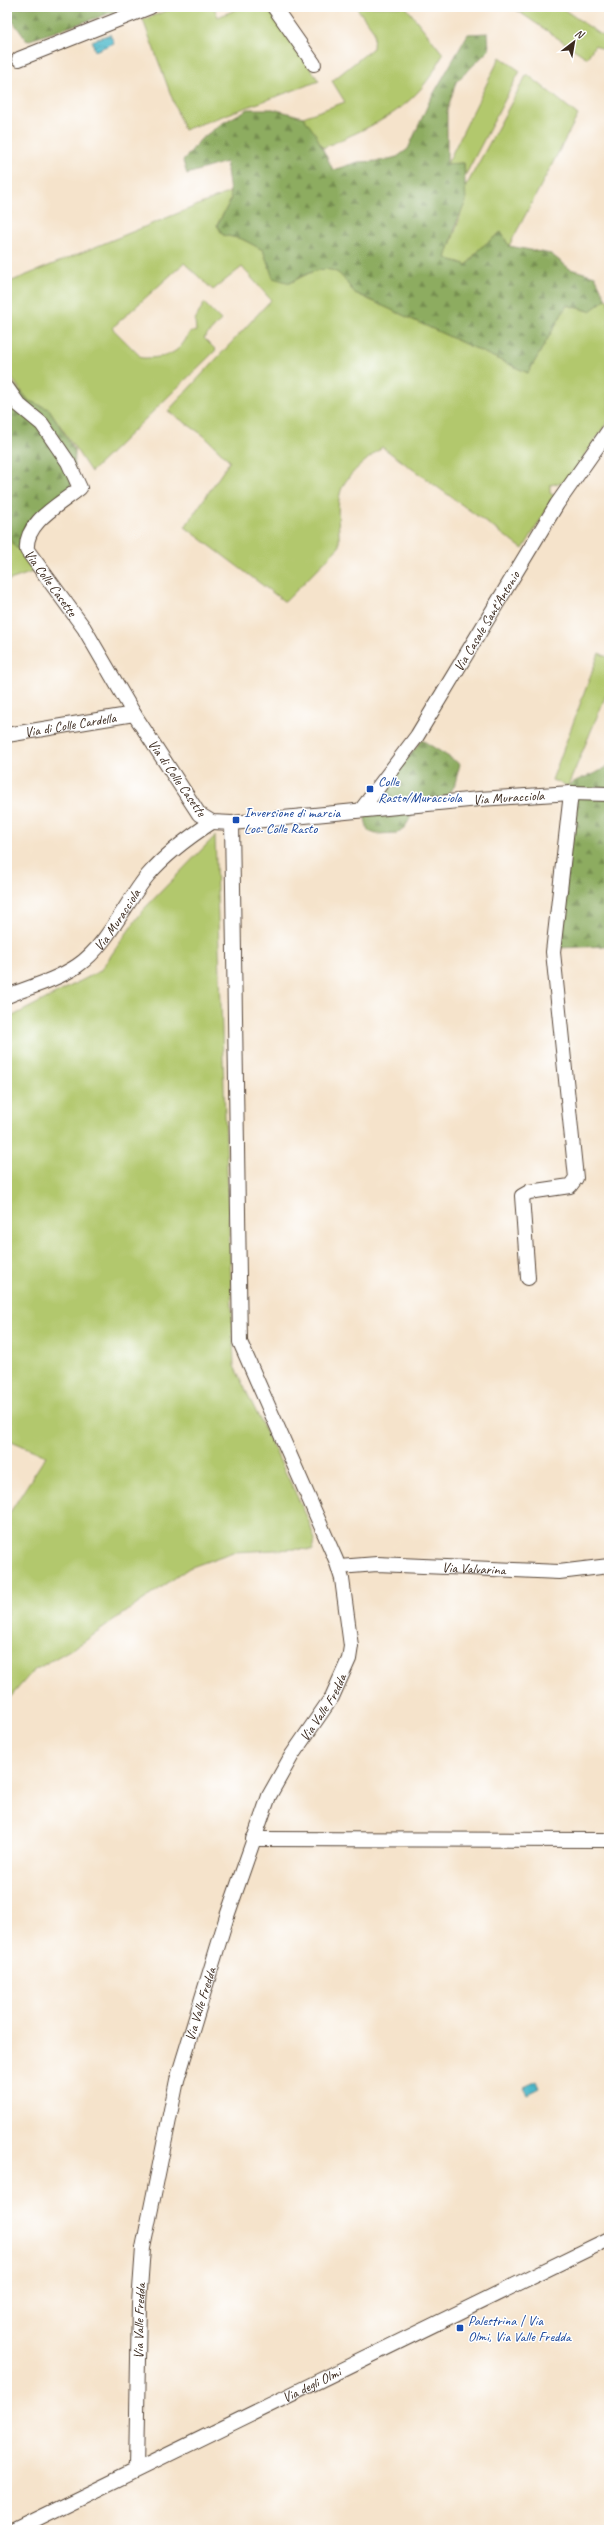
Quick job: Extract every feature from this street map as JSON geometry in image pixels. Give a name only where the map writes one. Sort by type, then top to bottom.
[{"type":"street","points":[[19,59],[150,7]]},
{"type":"street","points":[[274,7],[314,64]]},
{"type":"street","name":"Via Colle Casette","points":[[7,388],[19,405],[42,424],[68,462],[80,488],[32,527],[27,536],[27,550],[84,628],[134,714]]},
{"type":"street","name":"Via Casale Sant'Antonio","points":[[361,810],[417,736],[557,504],[609,430]]},
{"type":"street","name":"Via di Colle Cardella","points":[[7,735],[134,714]]},
{"type":"street","name":"Via di Colle Casette","points":[[134,714],[199,814],[212,822],[232,823]]},
{"type":"street","points":[[528,1278],[522,1196],[529,1192],[570,1186],[576,1178],[553,952],[571,793]]},
{"type":"street","name":"Via Muracciola","points":[[232,823],[361,810],[571,793],[609,794]]},
{"type":"street","name":"Via Muracciola","points":[[7,996],[47,981],[78,966],[106,935],[148,875],[177,847],[212,822]]},
{"type":"street","name":"Via Valle Fredda","points":[[136,2470],[141,2270],[151,2197],[186,2046],[253,1839],[276,1782],[295,1750],[329,1702],[349,1659],[351,1646],[339,1567],[240,1342],[232,823]]},
{"type":"street","name":"Via Valvarina","points":[[339,1567],[377,1564],[559,1572],[609,1566]]},
{"type":"street","points":[[253,1839],[608,1840]]},
{"type":"street","name":"Via degli Olmi","points":[[14,2530],[609,2239]]},
{"type":"green space","points":[[7,7],[129,7],[27,41],[7,13]]},
{"type":"green space","points":[[175,7],[214,7],[218,17],[242,7],[266,7],[319,81],[184,130],[143,20]]},
{"type":"green space","points":[[356,7],[406,7],[443,54],[432,73],[420,89],[393,113],[361,131],[323,148],[303,117],[345,102],[332,81],[373,48],[374,31]]},
{"type":"green space","points":[[512,7],[560,7],[609,40],[609,53],[595,45],[587,58]]},
{"type":"green space","points":[[488,33],[489,50],[456,82],[447,111],[447,164],[464,163],[466,202],[458,218],[446,258],[467,265],[479,249],[501,232],[509,246],[551,254],[570,269],[595,276],[606,299],[590,311],[567,305],[528,373],[355,293],[338,273],[332,270],[326,269],[313,272],[290,283],[273,278],[263,250],[242,239],[223,235],[217,225],[231,200],[226,162],[187,174],[183,161],[201,139],[221,124],[248,109],[273,109],[303,117],[315,133],[333,170],[358,162],[380,161],[397,157],[408,149],[430,100],[468,34]]},
{"type":"green space","points":[[500,57],[520,71],[465,176],[464,163],[447,164]]},
{"type":"green space","points":[[527,74],[578,115],[509,246],[501,232],[479,249],[467,265],[446,258],[461,213],[465,196],[465,188]]},
{"type":"green space","points":[[230,192],[231,200],[217,225],[223,235],[242,239],[263,250],[268,263],[290,283],[313,272],[326,269],[332,270],[340,275],[355,293],[528,373],[567,305],[589,311],[606,299],[609,301],[609,420],[566,482],[550,485],[550,493],[555,496],[523,549],[382,447],[346,480],[342,487],[338,507],[339,547],[285,602],[185,527],[230,461],[203,435],[168,411],[271,300],[242,267],[213,290],[184,263],[112,328],[142,358],[150,358],[164,356],[176,351],[189,333],[196,331],[195,320],[204,303],[221,320],[204,338],[216,350],[91,472],[49,409],[29,401],[7,372],[7,283]]},
{"type":"green space","points":[[7,377],[29,401],[49,409],[75,451],[74,475],[67,499],[32,527],[27,550],[16,548],[7,535]]},
{"type":"green space","points":[[7,535],[16,548],[27,550],[41,569],[7,581]]},
{"type":"green space","points":[[599,653],[609,658],[609,688],[568,786],[552,780]]},
{"type":"green space","points":[[422,740],[460,764],[454,787],[440,802],[412,815],[405,827],[397,833],[376,834],[368,831],[364,814]]},
{"type":"green space","points":[[607,766],[609,767],[609,946],[556,948],[568,786],[578,780],[598,772]]},
{"type":"green space","points":[[215,836],[234,1366],[308,1519],[315,1540],[313,1550],[295,1549],[233,1552],[189,1568],[82,1643],[33,1671],[7,1701],[7,1517],[46,1456],[7,1439],[7,1019],[100,971],[143,910]]},
{"type":"water","points":[[110,34],[114,43],[95,51],[92,41]]},
{"type":"water","points":[[537,2081],[540,2088],[528,2094],[524,2087]]},
{"type":"place","name":"Colle Rasto/Muracciola","points":[[370,789]]},
{"type":"place","name":"Inversione di marcia Loc. Colle Rasto","points":[[236,820]]},
{"type":"place","name":"Palestrina | Via Olmi, Via Valle Fredda","points":[[460,2328]]}]
